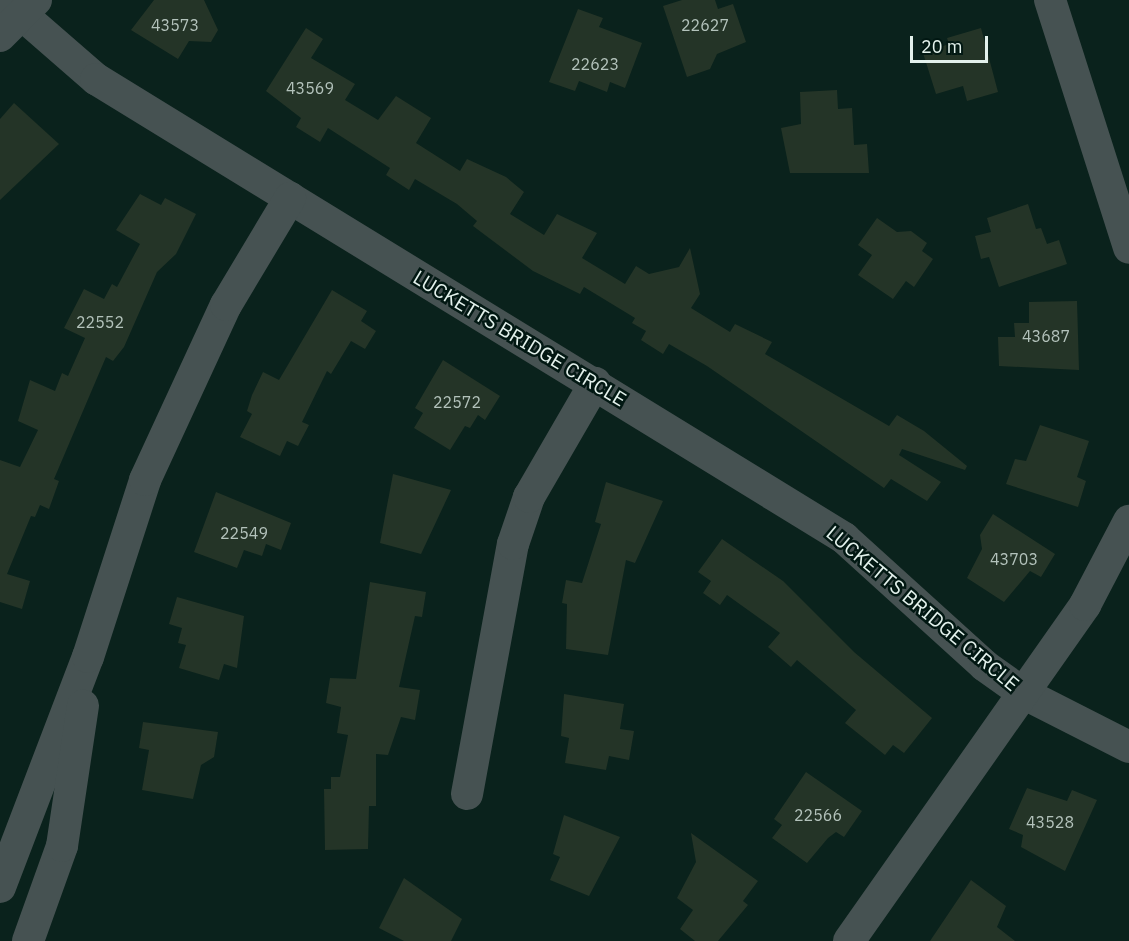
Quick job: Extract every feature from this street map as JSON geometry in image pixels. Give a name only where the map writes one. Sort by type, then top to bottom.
[{"type":"street","points":[[1050,0],[1129,248]]},
{"type":"street","name":"LUCKETTS BRIDGE CIRCLE","points":[[15,13],[96,79],[595,383],[844,538],[985,666],[1023,693],[1129,747]]},
{"type":"street","points":[[0,887],[88,657],[117,558],[181,393],[290,198]]},
{"type":"street","points":[[467,794],[513,544],[529,497],[595,383]]},
{"type":"street","name":"LUCKETTS BRIDGE CIRCLE","points":[[1023,693],[1085,605],[1129,521]]},
{"type":"street","points":[[28,941],[63,846],[88,657]]},
{"type":"street","points":[[849,941],[1023,693]]},
{"type":"building","points":[[154,0],[204,0],[218,30],[211,42],[189,41],[178,59],[131,30]]},
{"type":"building","points":[[682,0],[715,0],[718,9],[733,4],[746,42],[717,54],[710,69],[687,77],[663,6]]},
{"type":"building","points":[[578,9],[603,18],[599,27],[642,43],[625,88],[610,82],[607,92],[579,81],[575,91],[549,82]]},
{"type":"building","points":[[306,28],[323,39],[311,58],[355,84],[345,100],[378,120],[396,96],[431,118],[416,143],[460,171],[467,159],[506,177],[524,192],[510,214],[544,235],[557,214],[597,233],[582,258],[625,284],[636,266],[649,274],[679,267],[690,248],[700,294],[691,308],[730,332],[735,324],[772,342],[765,354],[889,426],[897,415],[924,431],[967,466],[965,470],[902,449],[899,455],[941,482],[927,501],[891,479],[884,488],[707,366],[669,344],[663,354],[641,340],[646,331],[632,323],[635,318],[584,287],[580,294],[533,271],[473,226],[477,221],[457,204],[415,179],[409,190],[386,175],[390,168],[328,128],[320,142],[296,127],[301,118],[266,91]]},
{"type":"building","points":[[981,28],[998,92],[967,101],[963,86],[936,94],[923,53],[949,44],[947,38]]},
{"type":"building","points":[[837,90],[838,109],[852,108],[854,145],[867,144],[869,173],[790,173],[781,128],[801,124],[800,92]]},
{"type":"building","points":[[14,103],[59,144],[0,200],[0,119]]},
{"type":"building","points":[[140,194],[161,205],[165,198],[196,214],[176,254],[157,272],[124,347],[113,361],[106,357],[54,479],[59,481],[49,509],[40,505],[35,517],[31,516],[7,574],[30,581],[22,609],[0,602],[0,460],[20,467],[38,430],[18,421],[30,380],[55,391],[62,373],[68,376],[85,338],[64,328],[84,289],[104,299],[112,284],[117,287],[140,244],[116,230]]},
{"type":"building","points":[[1028,204],[1036,229],[1041,228],[1047,244],[1059,240],[1067,264],[999,287],[989,257],[981,259],[975,236],[991,232],[987,218]]},
{"type":"building","points":[[877,218],[897,232],[911,231],[927,243],[922,251],[933,259],[914,287],[906,281],[893,299],[858,275],[872,255],[858,245]]},
{"type":"building","points":[[332,290],[367,311],[361,321],[376,331],[365,349],[351,341],[331,374],[327,371],[302,422],[309,425],[298,446],[287,441],[280,456],[240,437],[252,414],[247,411],[252,395],[263,372],[279,380]]},
{"type":"building","points":[[1077,301],[1079,370],[999,366],[998,337],[1015,337],[1014,323],[1029,323],[1029,302]]},
{"type":"building","points":[[443,360],[500,396],[485,420],[478,415],[470,428],[465,426],[450,450],[414,428],[423,413],[415,408]]},
{"type":"building","points":[[1040,425],[1089,441],[1077,477],[1086,481],[1078,507],[1006,484],[1015,459],[1026,461]]},
{"type":"building","points":[[393,474],[451,490],[421,554],[380,543]]},
{"type":"building","points":[[606,482],[663,501],[635,563],[626,560],[608,655],[566,649],[567,604],[562,603],[566,580],[582,583],[601,524],[595,522]]},
{"type":"building","points":[[216,492],[291,523],[281,550],[266,544],[262,556],[244,550],[237,568],[194,552]]},
{"type":"building","points":[[993,514],[1055,554],[1041,577],[1030,571],[1004,602],[967,578],[982,549],[980,535]]},
{"type":"building","points":[[722,539],[783,581],[854,652],[932,718],[904,753],[893,745],[885,755],[845,723],[856,710],[797,660],[791,667],[768,647],[780,633],[727,595],[720,605],[703,593],[711,581],[698,572]]},
{"type":"building","points":[[370,582],[426,592],[422,617],[415,616],[399,687],[420,690],[415,720],[401,717],[388,755],[376,754],[376,806],[369,806],[368,849],[325,850],[324,789],[331,789],[331,777],[340,777],[348,735],[337,733],[341,707],[326,703],[330,678],[356,679]]},
{"type":"building","points":[[177,597],[244,616],[237,668],[224,664],[219,680],[179,668],[186,645],[178,643],[182,628],[169,624]]},
{"type":"building","points":[[564,694],[624,704],[620,729],[634,731],[629,760],[609,756],[606,770],[565,763],[569,738],[561,736]]},
{"type":"building","points":[[143,722],[218,732],[214,757],[201,765],[193,799],[142,790],[149,750],[139,748]]},
{"type":"building","points":[[806,772],[862,811],[844,837],[836,832],[807,863],[772,838],[782,825],[774,819]]},
{"type":"building","points":[[1027,788],[1067,801],[1072,790],[1097,800],[1065,871],[1021,847],[1023,835],[1009,829]]},
{"type":"building","points":[[564,815],[620,837],[589,896],[550,880],[560,857],[553,854]]},
{"type":"building","points":[[691,833],[758,881],[743,901],[748,905],[718,941],[695,941],[680,929],[693,910],[677,898],[696,862]]},
{"type":"building","points":[[404,878],[462,919],[451,941],[404,941],[379,928]]},
{"type":"building","points":[[971,880],[1006,906],[997,927],[1015,941],[930,941]]}]
